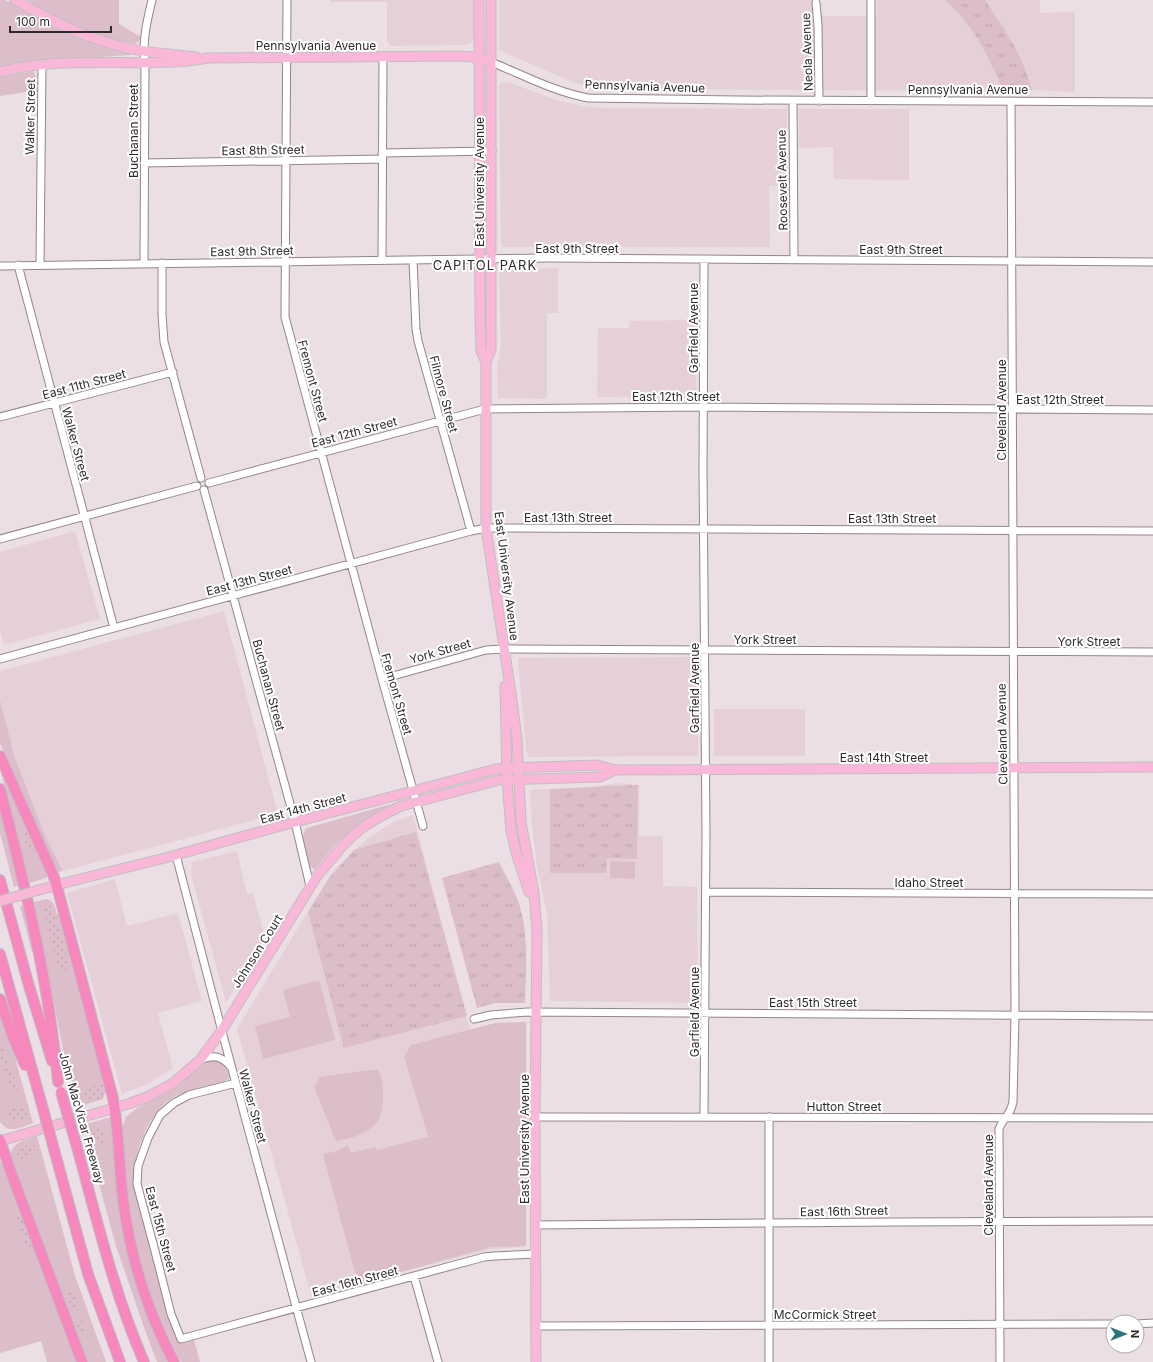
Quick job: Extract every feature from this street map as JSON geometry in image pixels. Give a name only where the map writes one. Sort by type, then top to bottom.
[{"type":"highway","points":[[0,756],[56,886],[115,1109],[123,1198],[134,1258],[144,1293],[174,1362]]},
{"type":"highway","points":[[0,789],[20,867],[39,956],[51,1019],[60,1087]]},
{"type":"highway","name":"John MacVicar Freeway","points":[[0,880],[29,986],[77,1147],[111,1272],[144,1362]]},
{"type":"highway","points":[[0,954],[88,1274],[120,1362]]},
{"type":"highway","points":[[0,998],[13,1037],[40,1098]]},
{"type":"highway","points":[[0,1141],[82,1362]]},
{"type":"main road","points":[[14,0],[66,28],[108,43],[143,51],[209,58]]},
{"type":"main road","name":"East University Avenue","points":[[479,0],[481,351],[486,362]]},
{"type":"main road","name":"East University Avenue","points":[[491,0],[491,350],[486,362],[486,528],[517,739],[521,822],[534,893],[535,917]]},
{"type":"main road","name":"Pennsylvania Avenue","points":[[0,72],[26,66],[70,62],[145,63],[179,62],[209,58],[454,56],[480,59],[491,62]]},
{"type":"main road","name":"East University Avenue","points":[[504,649],[507,780],[511,831],[516,856],[530,896],[537,930],[535,1117],[536,1362]]},
{"type":"main road","name":"East 14th Street","points":[[0,901],[496,769],[597,765],[615,770],[1153,767]]},
{"type":"main road","name":"East 14th Street","points":[[417,802],[499,780],[600,777],[615,770]]},
{"type":"main road","name":"Johnson Court","points":[[115,1109],[147,1097],[173,1083],[200,1060],[222,1030],[310,886],[341,848],[363,827],[381,816],[401,806],[417,802]]},
{"type":"main road","points":[[0,1141],[115,1109]]},
{"type":"street","name":"Buchanan Street","points":[[144,264],[145,63],[143,51],[152,0]]},
{"type":"street","name":"Fremont Street","points":[[287,0],[285,317],[350,563],[423,826]]},
{"type":"street","points":[[871,0],[871,101]]},
{"type":"street","name":"Neola Avenue","points":[[816,3],[818,26],[819,101]]},
{"type":"street","points":[[382,260],[383,57]]},
{"type":"street","name":"Pennsylvania Avenue","points":[[491,62],[576,96],[613,100],[1153,102]]},
{"type":"street","name":"Walker Street","points":[[40,265],[42,65]]},
{"type":"street","name":"Roosevelt Avenue","points":[[792,101],[794,259]]},
{"type":"street","name":"Cleveland Avenue","points":[[1000,1362],[999,1129],[1001,1122],[1011,1111],[1013,1102],[1015,1015],[1012,651],[1014,530],[1010,260],[1011,101]]},
{"type":"street","name":"East 8th Street","points":[[144,163],[286,161],[492,151]]},
{"type":"street","name":"East 9th Street","points":[[0,266],[480,259],[794,259],[1153,262]]},
{"type":"street","name":"Garfield Avenue","points":[[704,259],[706,649],[706,1014],[704,1116]]},
{"type":"street","name":"Filmore Street","points":[[413,260],[418,341],[470,531]]},
{"type":"street","points":[[162,263],[164,342],[201,478]]},
{"type":"street","name":"Walker Street","points":[[18,266],[114,628]]},
{"type":"street","name":"East 11th Street","points":[[0,417],[173,372]]},
{"type":"street","name":"East 12th Street","points":[[209,483],[439,420],[485,409],[704,407],[1153,410]]},
{"type":"street","points":[[197,486],[200,490],[204,490],[209,487],[209,483],[206,478],[201,478]]},
{"type":"street","points":[[197,486],[198,481],[201,478]]},
{"type":"street","points":[[0,538],[197,486]]},
{"type":"street","name":"Buchanan Street","points":[[204,490],[295,822],[310,886]]},
{"type":"street","name":"East 13th Street","points":[[0,659],[350,563],[486,528],[1153,531]]},
{"type":"street","name":"York Street","points":[[382,679],[486,650],[504,649],[1153,652]]},
{"type":"street","name":"Walker Street","points":[[176,855],[311,1362]]},
{"type":"street","name":"Idaho Street","points":[[706,892],[1153,894]]},
{"type":"street","name":"East 15th Street","points":[[474,1019],[491,1015],[537,1013],[1153,1016]]},
{"type":"street","points":[[200,1060],[208,1056],[213,1056],[226,1061],[232,1067]]},
{"type":"street","name":"East 15th Street","points":[[181,1339],[171,1314],[156,1251],[137,1184],[138,1166],[148,1138],[160,1115],[174,1103],[189,1096],[236,1083]]},
{"type":"street","name":"Hutton Street","points":[[535,1117],[704,1116],[1153,1118]]},
{"type":"street","points":[[769,1117],[769,1362]]},
{"type":"street","name":"East 16th Street","points":[[536,1225],[1153,1221]]},
{"type":"street","name":"East 16th Street","points":[[181,1339],[484,1257],[536,1254]]},
{"type":"street","points":[[414,1276],[438,1362]]},
{"type":"street","name":"McCormick Street","points":[[536,1326],[1105,1324]]},
{"type":"shaded area","points":[[330,0],[476,0],[475,39],[471,43],[465,45],[391,46],[387,40],[387,2],[330,2]]},
{"type":"shaded area","points":[[499,0],[814,0],[814,16],[877,16],[877,0],[945,0],[957,11],[972,29],[991,63],[1003,91],[598,89],[575,83],[499,50]]},
{"type":"shaded area","points":[[985,0],[1040,0],[1040,13],[1075,12],[1075,92],[1032,90],[1029,76],[996,15]]},
{"type":"shaded area","points":[[503,82],[508,82],[559,101],[582,106],[604,108],[787,109],[787,186],[769,186],[770,247],[502,247],[499,85]]},
{"type":"shaded area","points":[[799,109],[909,109],[909,180],[834,179],[833,147],[799,148]]},
{"type":"shaded area","points":[[558,268],[558,313],[547,313],[547,399],[498,398],[497,368],[501,344],[499,273],[502,270]]},
{"type":"shaded area","points":[[697,320],[696,398],[597,397],[598,328],[629,328],[629,321]]},
{"type":"shaded area","points":[[75,531],[100,619],[4,645],[0,629],[0,552]]},
{"type":"shaded area","points":[[224,611],[278,814],[63,871],[46,838],[14,755],[0,705],[0,671]]},
{"type":"shaded area","points":[[698,657],[698,756],[528,757],[518,658]]},
{"type":"shaded area","points":[[714,709],[805,709],[805,756],[714,756]]},
{"type":"shaded area","points":[[617,783],[639,785],[639,836],[663,836],[663,886],[697,887],[698,1003],[550,1001],[547,913],[537,867],[530,791],[536,789],[572,790]]},
{"type":"shaded area","points":[[413,815],[470,1030],[525,1023],[524,1247],[492,1249],[311,1295],[237,1029],[334,870],[368,838],[393,822]]},
{"type":"shaded area","points":[[237,851],[247,894],[253,893],[265,938],[226,1003],[191,874],[192,862]]},
{"type":"shaded area","points":[[115,879],[127,926],[178,913],[202,1001],[158,1013],[173,1068],[147,1084],[122,1094],[67,893]]},
{"type":"green space","points":[[0,0],[5,0],[56,28],[86,41],[128,52],[130,55],[49,60],[0,68]]},
{"type":"green space","points":[[28,0],[119,0],[119,24],[141,37],[135,44],[93,34],[65,23],[40,9]]},
{"type":"green space","points":[[945,0],[985,0],[1019,55],[1029,78],[1032,90],[1003,91],[986,53],[973,31]]},
{"type":"green space","points":[[33,71],[37,78],[37,93],[25,92],[0,96],[0,77]]},
{"type":"green space","points":[[0,700],[14,755],[46,838],[63,871],[58,872],[55,867],[0,743]]},
{"type":"green space","points":[[0,768],[48,875],[46,878],[29,883]]},
{"type":"green space","points":[[638,785],[637,859],[607,858],[606,873],[550,873],[550,789]]},
{"type":"green space","points":[[391,804],[355,828],[337,843],[315,869],[310,867],[303,841],[304,832],[307,828]]},
{"type":"green space","points":[[0,805],[21,885],[14,887],[0,833]]},
{"type":"green space","points":[[28,832],[34,848],[33,855],[29,852],[25,839],[24,834]]},
{"type":"green space","points":[[416,832],[467,1016],[344,1048],[308,912],[329,878],[354,850]]},
{"type":"green space","points":[[610,861],[635,862],[635,879],[610,878]]},
{"type":"green space","points":[[499,862],[516,896],[523,919],[526,943],[525,1003],[495,1003],[477,1008],[442,878]]},
{"type":"green space","points":[[47,899],[53,903],[57,914],[60,914],[106,1089],[103,1099],[78,1107],[64,1053],[33,902]]},
{"type":"green space","points":[[24,905],[34,951],[32,952],[20,906]]},
{"type":"green space","points":[[47,905],[51,906],[59,928],[67,957],[67,970],[62,971],[55,969],[57,963],[43,908]]},
{"type":"green space","points":[[319,980],[335,1040],[263,1059],[255,1026],[290,1017],[283,990]]},
{"type":"green space","points":[[0,1011],[14,1054],[33,1123],[15,1129],[7,1128],[0,1122]]},
{"type":"green space","points":[[526,1022],[526,1246],[491,1247],[358,1284],[323,1154],[332,1153],[348,1145],[351,1153],[375,1147],[377,1150],[438,1134],[428,1136],[404,1057],[411,1045],[495,1023]]},
{"type":"green space","points":[[0,1042],[18,1089],[17,1091],[13,1092],[5,1074]]},
{"type":"green space","points":[[214,1059],[221,1062],[225,1066],[228,1070],[230,1078],[222,1082],[180,1094],[163,1105],[155,1114],[143,1136],[134,1172],[133,1184],[175,1337],[183,1343],[194,1340],[200,1362],[181,1362],[156,1309],[138,1256],[129,1204],[122,1129],[126,1117],[137,1108],[174,1087],[203,1062]]},
{"type":"green space","points":[[378,1069],[382,1080],[383,1095],[381,1113],[378,1121],[370,1129],[359,1135],[336,1141],[314,1087],[320,1077]]},
{"type":"green space","points":[[101,1084],[104,1088],[103,1097],[93,1100],[87,1098],[83,1093],[83,1089]]},
{"type":"green space","points":[[19,1107],[24,1108],[27,1111],[27,1116],[25,1119],[9,1119],[8,1116],[11,1111]]},
{"type":"green space","points":[[110,1118],[112,1123],[117,1190],[122,1223],[170,1362],[157,1362],[146,1333],[116,1246],[83,1125]]},
{"type":"green space","points":[[94,1129],[100,1129],[105,1132],[105,1142],[97,1145],[96,1142],[88,1144],[86,1135]]},
{"type":"green space","points":[[37,1136],[75,1276],[106,1362],[87,1362],[10,1156],[13,1148],[20,1142]]},
{"type":"green space","points":[[31,1145],[36,1146],[38,1150],[37,1153],[19,1159],[17,1156],[18,1151],[22,1147]]},
{"type":"green space","points":[[0,1161],[5,1169],[78,1362],[47,1362],[41,1341],[0,1353]]},
{"type":"green space","points":[[15,1214],[20,1214],[32,1246],[32,1250],[27,1251]]},
{"type":"green space","points":[[70,1290],[74,1291],[79,1308],[77,1310],[71,1311],[65,1293]]},
{"type":"green space","points":[[75,1321],[82,1321],[85,1331],[82,1335],[80,1335]]},
{"type":"district","name":"CAPITOL PARK","points":[[485,265]]}]
